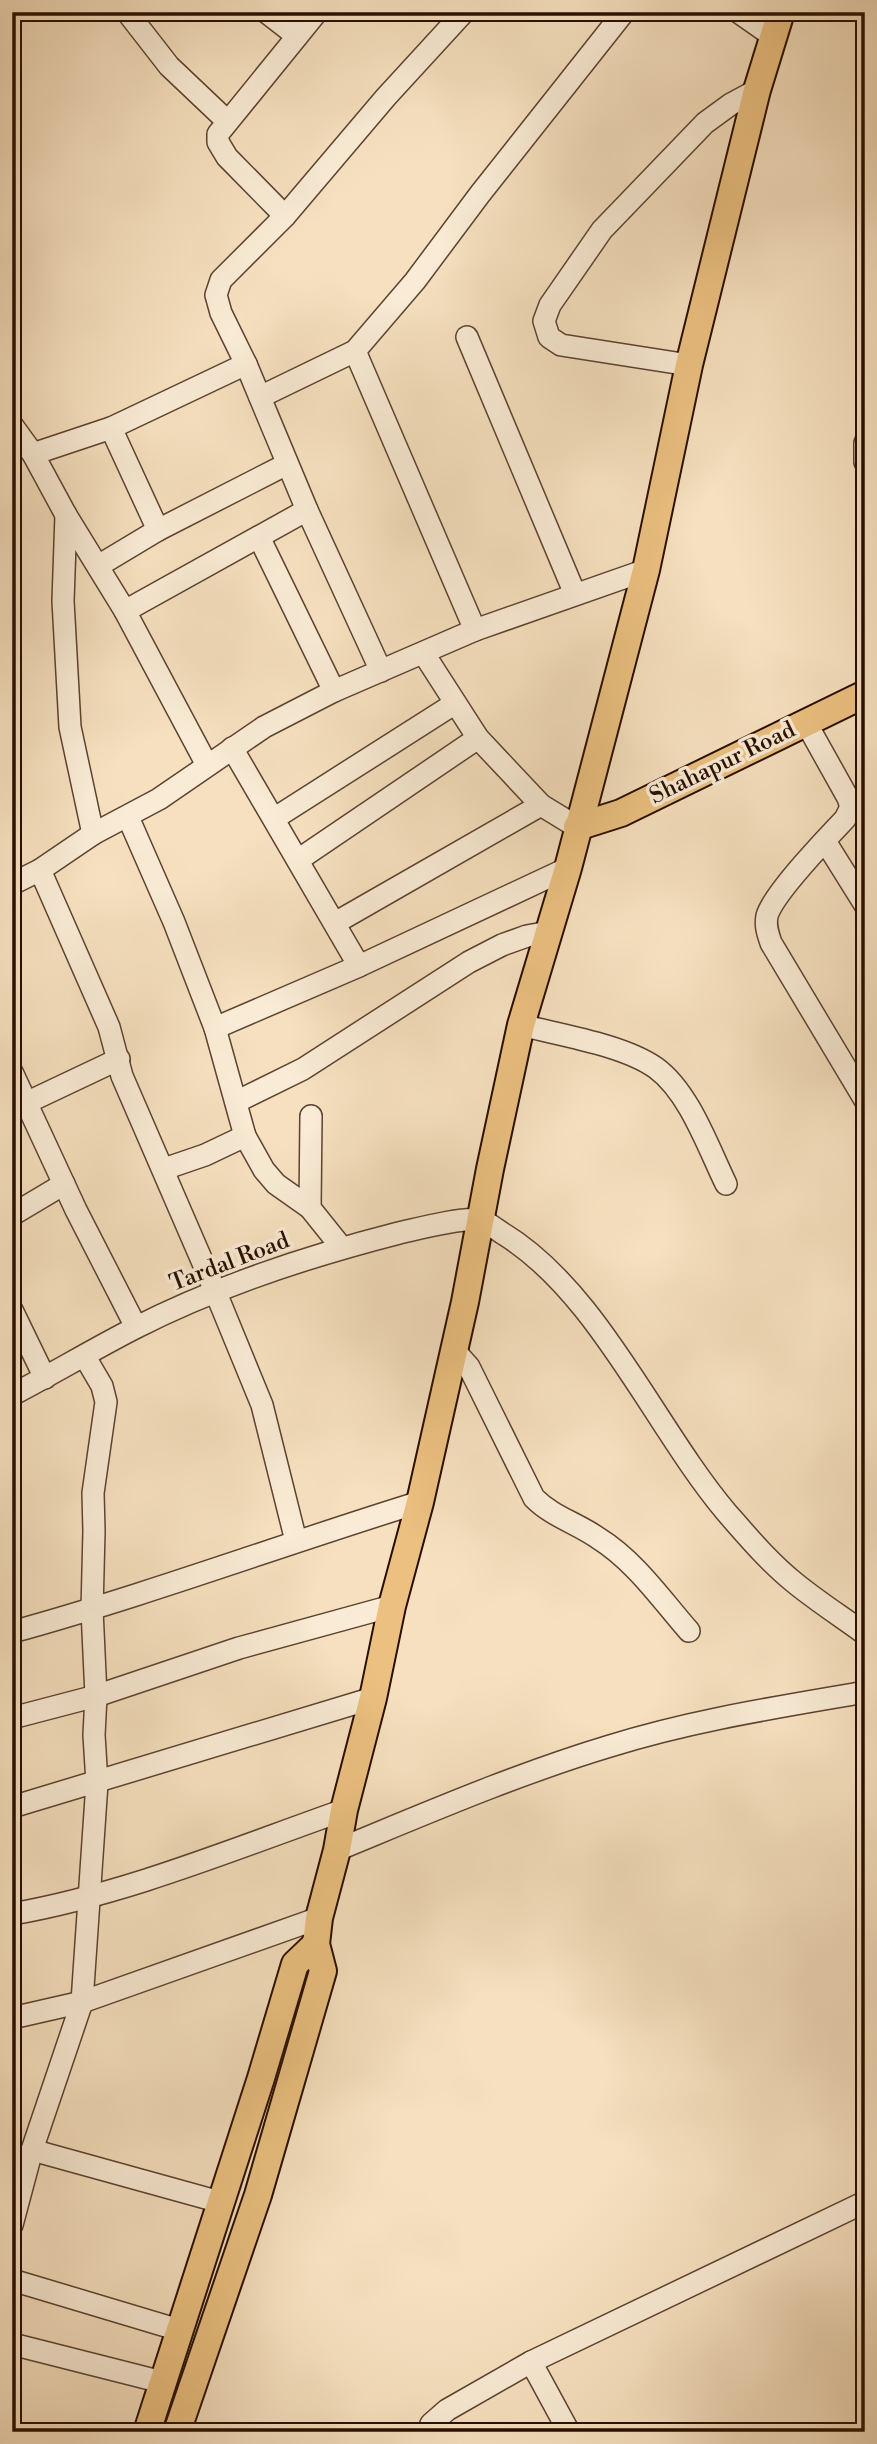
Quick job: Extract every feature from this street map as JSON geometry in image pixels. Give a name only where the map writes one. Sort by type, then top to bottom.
[{"type":"main road","points":[[177,2432],[258,2195],[323,1970],[318,1931],[392,1606],[420,1502],[465,1302],[522,1025],[568,868],[646,570],[689,365],[757,90],[777,25]]},
{"type":"main road","name":"Shahapur Road","points":[[577,827],[621,813],[865,694]]},
{"type":"main road","points":[[147,2432],[295,1965],[318,1931]]},
{"type":"street","points":[[127,12],[169,66],[227,121]]},
{"type":"street","points":[[266,12],[297,36]]},
{"type":"street","points":[[285,216],[221,150],[218,134],[317,12]]},
{"type":"street","points":[[382,671],[307,510],[260,397],[221,313],[216,295],[221,280],[285,216],[386,97],[464,12]]},
{"type":"street","points":[[260,397],[355,351],[415,281],[624,12]]},
{"type":"street","points":[[738,12],[777,25]]},
{"type":"street","points":[[689,365],[561,345],[550,337],[544,321],[550,304],[602,230],[705,123],[731,104],[757,90]]},
{"type":"street","points":[[467,337],[575,594]]},
{"type":"street","points":[[355,351],[475,630]]},
{"type":"street","points":[[33,454],[111,428],[246,365]]},
{"type":"street","points":[[12,425],[33,454],[66,515],[125,611],[207,765]]},
{"type":"street","points":[[111,428],[158,530]]},
{"type":"street","points":[[865,443],[865,462]]},
{"type":"street","points":[[98,566],[158,530],[287,464]]},
{"type":"street","points":[[125,611],[307,510]]},
{"type":"street","points":[[66,515],[64,601],[70,727],[93,834]]},
{"type":"street","points":[[259,537],[334,691]]},
{"type":"street","points":[[12,884],[40,870],[93,834],[159,799],[264,727],[334,691],[475,630],[646,570]]},
{"type":"street","points":[[424,654],[478,738],[541,805],[577,827]]},
{"type":"street","points":[[275,818],[454,704]]},
{"type":"street","points":[[805,721],[851,807],[845,819],[776,899],[768,916],[766,932],[865,1100]]},
{"type":"street","points":[[298,860],[478,738]]},
{"type":"street","points":[[232,748],[359,966]]},
{"type":"street","points":[[334,923],[541,805]]},
{"type":"street","points":[[128,817],[174,922],[215,1028],[246,1136],[264,1170],[276,1184],[310,1208],[342,1248]]},
{"type":"street","points":[[825,841],[865,905]]},
{"type":"street","points":[[215,1028],[359,966],[568,868]]},
{"type":"street","points":[[40,870],[108,1027],[122,1076],[262,1405],[296,1541]]},
{"type":"street","points":[[236,1102],[303,1069],[469,962],[502,945],[549,932]]},
{"type":"street","points":[[522,1025],[626,1053],[656,1068],[676,1089],[694,1117],[726,1184]]},
{"type":"street","points":[[26,1103],[119,1059]]},
{"type":"street","points":[[12,1072],[64,1185],[136,1327]]},
{"type":"street","points":[[310,1116],[310,1208]]},
{"type":"street","points":[[163,1169],[205,1155],[246,1136]]},
{"type":"street","points":[[12,1215],[64,1185]]},
{"type":"street","points":[[480,1220],[512,1239],[539,1261],[572,1295],[606,1338],[672,1439],[726,1512],[794,1582],[865,1634]]},
{"type":"street","name":"Tardal Road","points":[[12,1395],[136,1327],[252,1277],[342,1248],[435,1225],[480,1220]]},
{"type":"street","points":[[12,1310],[45,1378]]},
{"type":"street","points":[[454,1350],[469,1367],[534,1499],[548,1512],[599,1538],[628,1562],[689,1631]]},
{"type":"street","points":[[12,2225],[32,2150],[82,2002],[97,1783],[92,1610],[93,1493],[106,1402],[102,1386],[85,1357]]},
{"type":"street","points":[[12,1632],[92,1610],[420,1502]]},
{"type":"street","points":[[12,1718],[96,1696],[239,1648],[392,1606]]},
{"type":"street","points":[[337,1850],[509,1779],[612,1745],[736,1714],[865,1692]]},
{"type":"street","points":[[12,1807],[373,1698]]},
{"type":"street","points":[[12,1913],[90,1895],[344,1810]]},
{"type":"street","points":[[12,2018],[82,2002],[318,1931]]},
{"type":"street","points":[[32,2150],[220,2202]]},
{"type":"street","points":[[428,2432],[431,2424],[447,2410],[531,2362],[865,2202]]},
{"type":"street","points":[[12,2280],[179,2330]]},
{"type":"street","points":[[12,2344],[163,2382]]},
{"type":"street","points":[[531,2362],[569,2432]]}]
